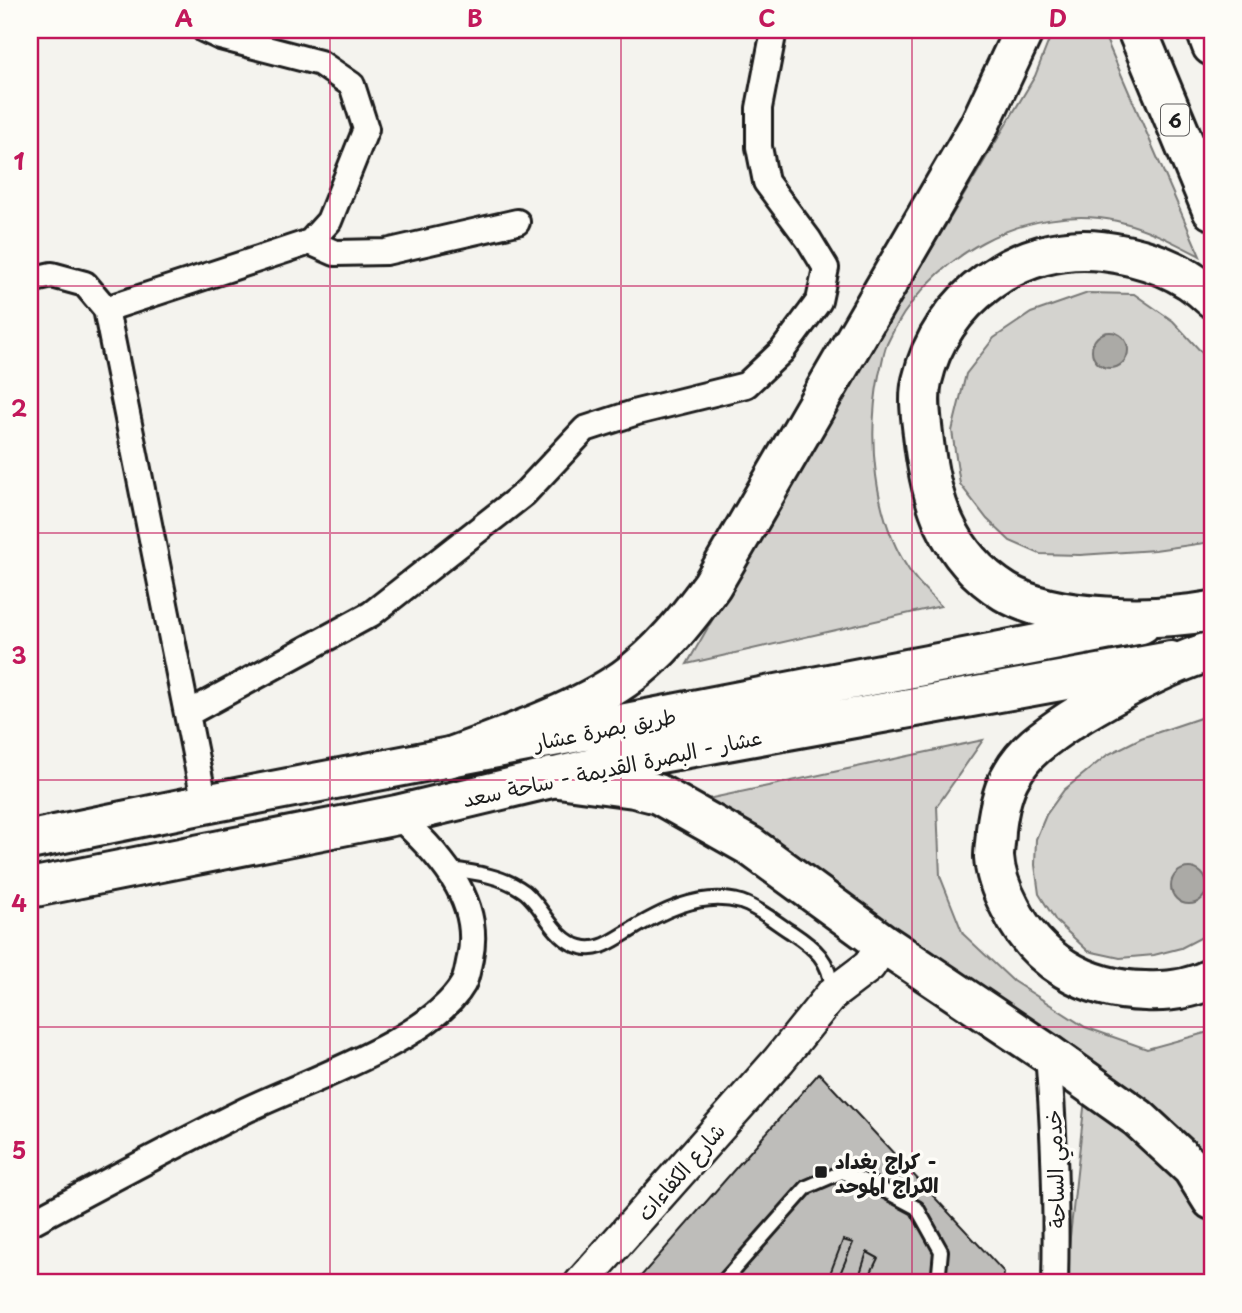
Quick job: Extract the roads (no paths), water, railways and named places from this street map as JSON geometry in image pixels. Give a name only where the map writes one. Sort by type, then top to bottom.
[{"type":"main road","points":[[448,758],[529,727],[625,679],[684,624],[719,572],[979,126],[1024,30]]},
{"type":"main road","name":"6","points":[[1137,30],[1212,210]]},
{"type":"main road","points":[[1206,30],[1212,46]]},
{"type":"main road","points":[[1197,614],[1091,615],[1041,608],[1005,592],[971,565],[951,538],[927,475],[920,409],[921,384],[930,354],[946,322],[972,295],[999,273],[1026,260],[1057,251],[1093,250],[1135,256],[1169,268],[1212,298]]},
{"type":"main road","name":"طريق بصرة عشار","points":[[30,840],[1197,614]]},
{"type":"main road","points":[[1204,654],[1115,694],[1034,747],[1011,775],[997,815],[994,859],[1003,893],[1017,923],[1038,949],[1065,971],[1091,983],[1125,991],[1178,990],[1212,978]]},
{"type":"main road","name":"عشار - البصرة القديمة - ساحة سعد","points":[[30,888],[397,815],[643,756],[1204,654]]},
{"type":"main road","points":[[551,777],[659,794],[750,846],[884,944],[1138,1118],[1192,1168],[1212,1200]]},
{"type":"street","points":[[106,309],[310,242],[329,221],[366,129],[352,85],[320,63],[220,37],[205,30]]},
{"type":"street","points":[[187,714],[371,614],[524,494],[585,429],[637,412],[746,385],[782,351],[819,301],[826,268],[766,182],[760,147],[759,108],[774,30]]},
{"type":"street","points":[[310,242],[335,253],[386,252],[517,222]]},
{"type":"street","points":[[30,280],[52,275],[85,284],[106,309],[205,804]]},
{"type":"street","points":[[30,1223],[247,1110],[375,1052],[409,1034],[443,1009],[464,983],[472,949],[468,911],[449,869],[430,846],[397,815]]},
{"type":"street","name":"شارع الكفاءات","points":[[581,1283],[779,1060],[832,994],[869,966],[884,944]]},
{"type":"street","name":"خدمي الساحة","points":[[1048,1054],[1056,1181],[1055,1283]]},
{"type":"lane","points":[[449,869],[470,871],[508,883],[525,892],[568,941],[582,947],[606,945],[641,923],[696,900],[739,901],[754,907],[820,955],[831,972],[832,994]]},
{"type":"lane","points":[[722,1283],[807,1187],[842,1172],[872,1184],[917,1208],[941,1251],[938,1283]]},
{"type":"place","name":"كراج بغداد - الكراج الموحد","points":[[821,1172]]}]
